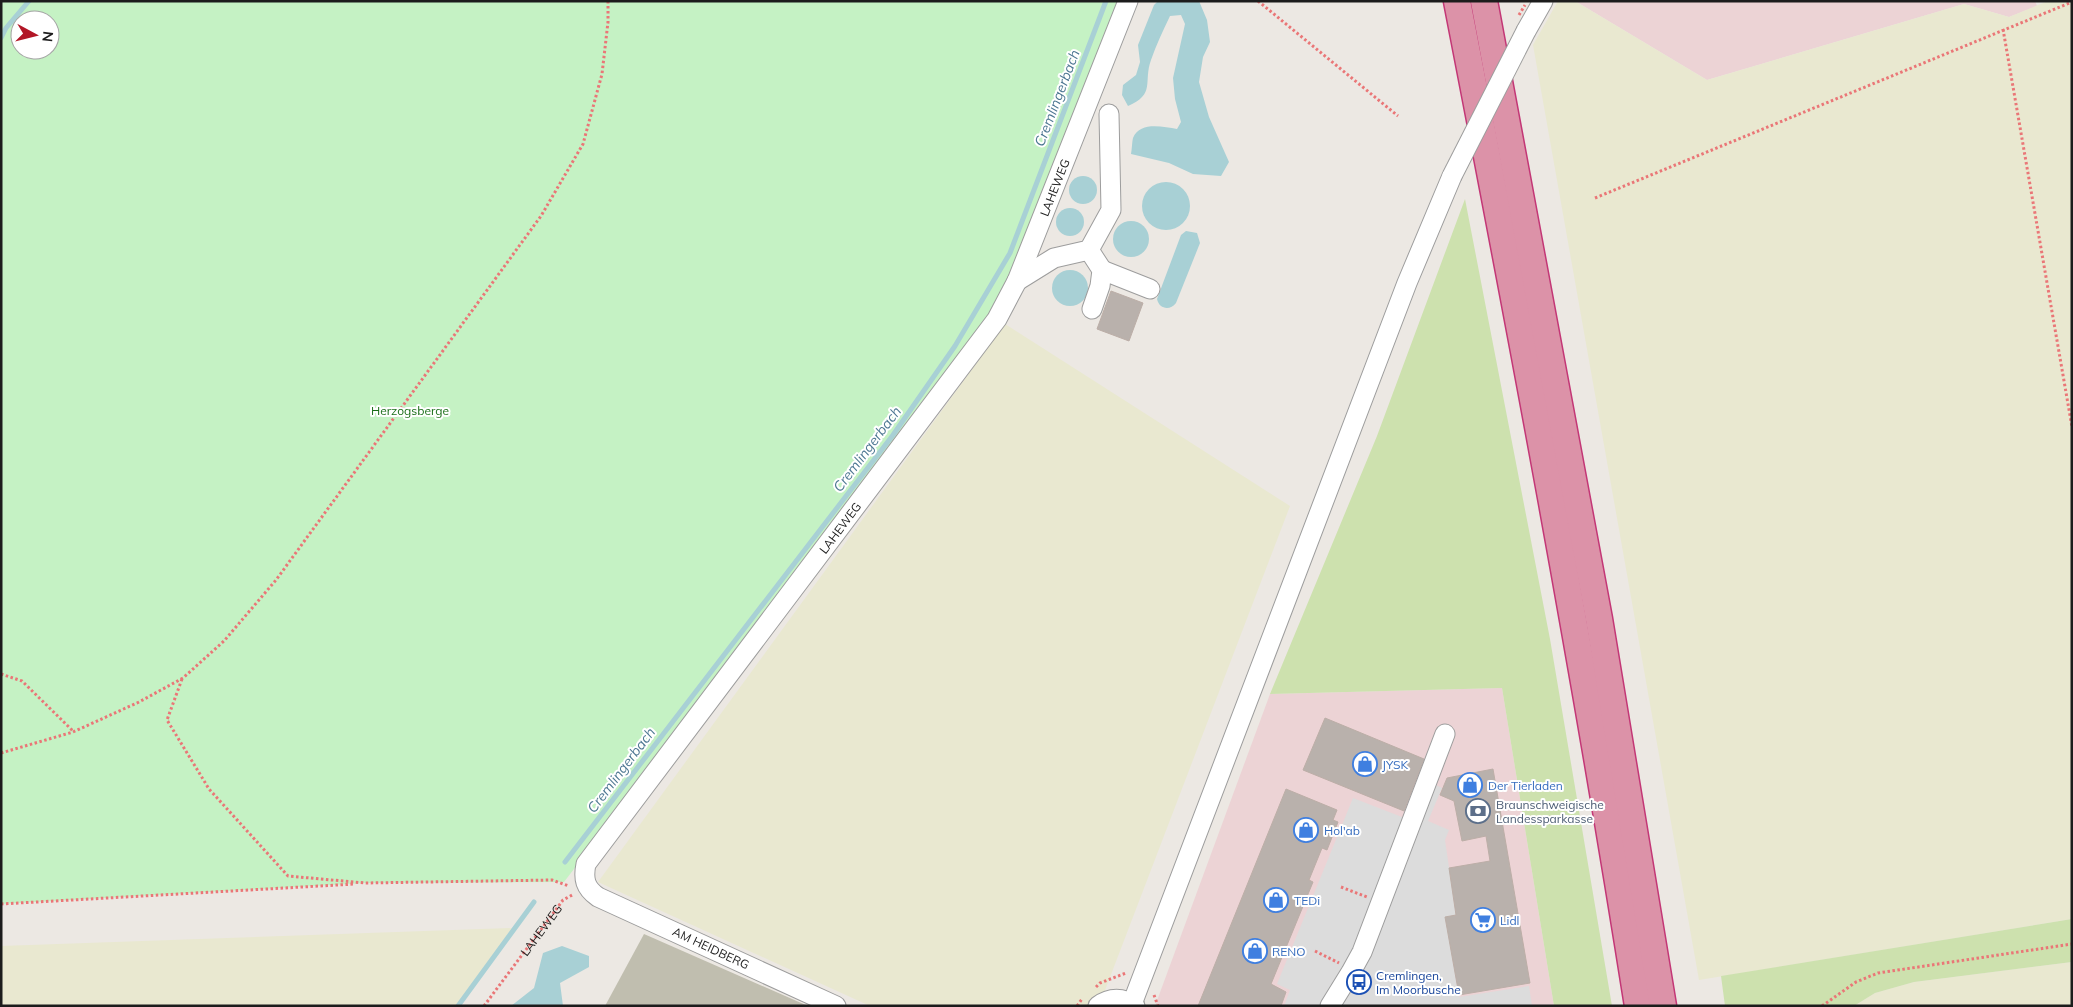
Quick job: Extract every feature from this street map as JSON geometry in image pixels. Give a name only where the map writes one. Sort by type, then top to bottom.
[{"type":"highway","points":[[1457,1],[1506,251],[1572,612],[1638,1006]]},
{"type":"highway","points":[[1484,1],[1598,619],[1663,1006]]},
{"type":"street","name":"LAHEWEG","points":[[587,888],[583,876],[586,864],[997,319],[1018,282],[1128,1]]},
{"type":"street","points":[[1098,1006],[1110,999],[1118,999],[1134,1005],[1407,283],[1452,176],[1543,1]]},
{"type":"street","points":[[1018,282],[1054,258],[1089,250],[1111,210],[1110,114]]},
{"type":"street","points":[[1089,250],[1102,270],[1150,289]]},
{"type":"street","points":[[1092,309],[1100,286],[1102,270]]},
{"type":"street","points":[[1330,1006],[1362,952],[1445,734]]},
{"type":"street","name":"AM HEIDBERG","points":[[587,888],[598,897],[836,1006]]},
{"type":"path","points":[[1,752],[73,732],[139,702],[183,678],[224,641],[276,580],[541,216],[583,144],[602,74],[608,22],[608,1]]},
{"type":"path","points":[[1258,1],[1398,116]]},
{"type":"path","points":[[1595,198],[2072,2]]},
{"type":"path","points":[[2003,29],[2072,427]]},
{"type":"path","points":[[1,674],[22,681],[73,732]]},
{"type":"path","points":[[183,678],[168,720],[209,789],[288,876],[365,884]]},
{"type":"path","points":[[1,904],[365,884],[552,880],[564,885],[587,888]]},
{"type":"path","points":[[1341,887],[1382,902]]},
{"type":"path","name":"LAHEWEG","points":[[484,1006],[563,900],[587,888]]},
{"type":"path","points":[[1822,1006],[1856,982],[1878,973],[2072,944]]},
{"type":"path","points":[[1315,951],[1333,958],[1351,972]]},
{"type":"shaded area","points":[[1575,1],[2035,1],[2037,6],[2009,17],[1964,4],[1707,80]]},
{"type":"shaded area","points":[[1502,688],[1554,1006],[1155,1006],[1270,694]]},
{"type":"shaded area","points":[[1436,785],[1442,788],[1428,821],[1449,830],[1445,840],[1456,915],[1446,917],[1459,997],[1529,986],[1532,1006],[1284,1006],[1290,990],[1277,984],[1353,798],[1420,824]]},
{"type":"shaded area","points":[[644,934],[808,1006],[605,1006]]},
{"type":"green space","name":"Herzogsberge","points":[[1,1],[1128,1],[997,319],[564,882],[365,883],[1,904]]},
{"type":"green space","points":[[1558,1],[1575,1],[1707,80],[1964,4],[2009,17],[2048,1],[2072,1],[2072,919],[1699,980],[1533,45]]},
{"type":"green space","points":[[1465,199],[1550,639],[1612,1006],[1554,1006],[1502,688],[1270,694],[1377,436]]},
{"type":"green space","points":[[1005,324],[1290,506],[1099,1006],[870,1006],[598,882]]},
{"type":"green space","points":[[2072,919],[2072,962],[1914,982],[1875,993],[1854,1006],[1725,1006],[1721,976]]},
{"type":"green space","points":[[512,928],[457,1006],[1,1006],[1,946]]},
{"type":"green space","points":[[2072,962],[2072,1006],[1854,1006],[1875,993],[1914,982]]},
{"type":"water","points":[[1158,1],[1199,1],[1207,20],[1210,42],[1203,57],[1199,82],[1209,117],[1229,162],[1221,176],[1193,174],[1169,163],[1131,154],[1133,138],[1141,129],[1152,126],[1177,129],[1181,122],[1175,99],[1173,78],[1185,24],[1181,15],[1170,16],[1157,43],[1149,68],[1147,87],[1142,97],[1128,106],[1122,95],[1123,85],[1136,75],[1140,62],[1138,45],[1154,5]]},
{"type":"water","points":[[1083,176],[1093,180],[1097,190],[1093,200],[1083,204],[1073,200],[1069,190],[1073,180]]},
{"type":"water","points":[[1166,182],[1175,184],[1183,189],[1188,197],[1190,206],[1188,215],[1183,223],[1175,228],[1166,230],[1157,228],[1149,223],[1144,215],[1142,206],[1144,197],[1149,189],[1157,184]]},
{"type":"water","points":[[1070,208],[1080,212],[1084,222],[1080,232],[1070,236],[1060,232],[1056,222],[1060,212]]},
{"type":"water","points":[[1131,221],[1138,222],[1144,226],[1148,232],[1148,246],[1144,252],[1138,256],[1131,257],[1124,256],[1118,252],[1114,246],[1113,239],[1114,232],[1118,226],[1124,222]]},
{"type":"water","points":[[1186,231],[1197,233],[1200,243],[1176,303],[1174,306],[1165,308],[1160,305],[1157,299],[1181,235]]},
{"type":"water","points":[[1070,270],[1083,275],[1088,288],[1083,301],[1070,306],[1057,301],[1052,288],[1057,275]]},
{"type":"water","points":[[562,946],[589,956],[589,967],[560,983],[563,1006],[511,1006],[534,988],[543,953]]},
{"type":"building","points":[[1111,291],[1143,303],[1129,341],[1097,329]]},
{"type":"building","name":"JYSK","points":[[1325,718],[1424,759],[1404,811],[1303,770]]},
{"type":"building","name":"Lidl","points":[[1493,769],[1530,983],[1459,995],[1445,917],[1456,915],[1449,868],[1490,861],[1486,836],[1462,841],[1454,801],[1440,795],[1447,778]]},
{"type":"building","points":[[1286,789],[1337,810],[1333,820],[1338,822],[1327,850],[1322,848],[1309,880],[1313,882],[1271,984],[1286,992],[1281,1006],[1198,1006]]},
{"type":"waterway","points":[[1,38],[6,28],[29,1]]},
{"type":"waterway","name":"Cremlingerbach","points":[[565,862],[893,435],[955,346],[1010,253],[1106,1]]},
{"type":"waterway","name":"Cremlingerbach","points":[[458,1006],[534,902]]},
{"type":"place","name":"JYSK","points":[[1365,764]]},
{"type":"place","name":"Der Tierladen","points":[[1470,785]]},
{"type":"place","name":"Braunschweigische Landessparkasse","points":[[1478,811]]},
{"type":"place","name":"Hol'ab","points":[[1306,830]]},
{"type":"place","name":"TEDi","points":[[1276,900]]},
{"type":"place","name":"Lidl","points":[[1483,920]]},
{"type":"place","name":"RENO","points":[[1255,951]]},
{"type":"place","name":"Cremlingen, Im Moorbusche","points":[[1359,982]]}]
